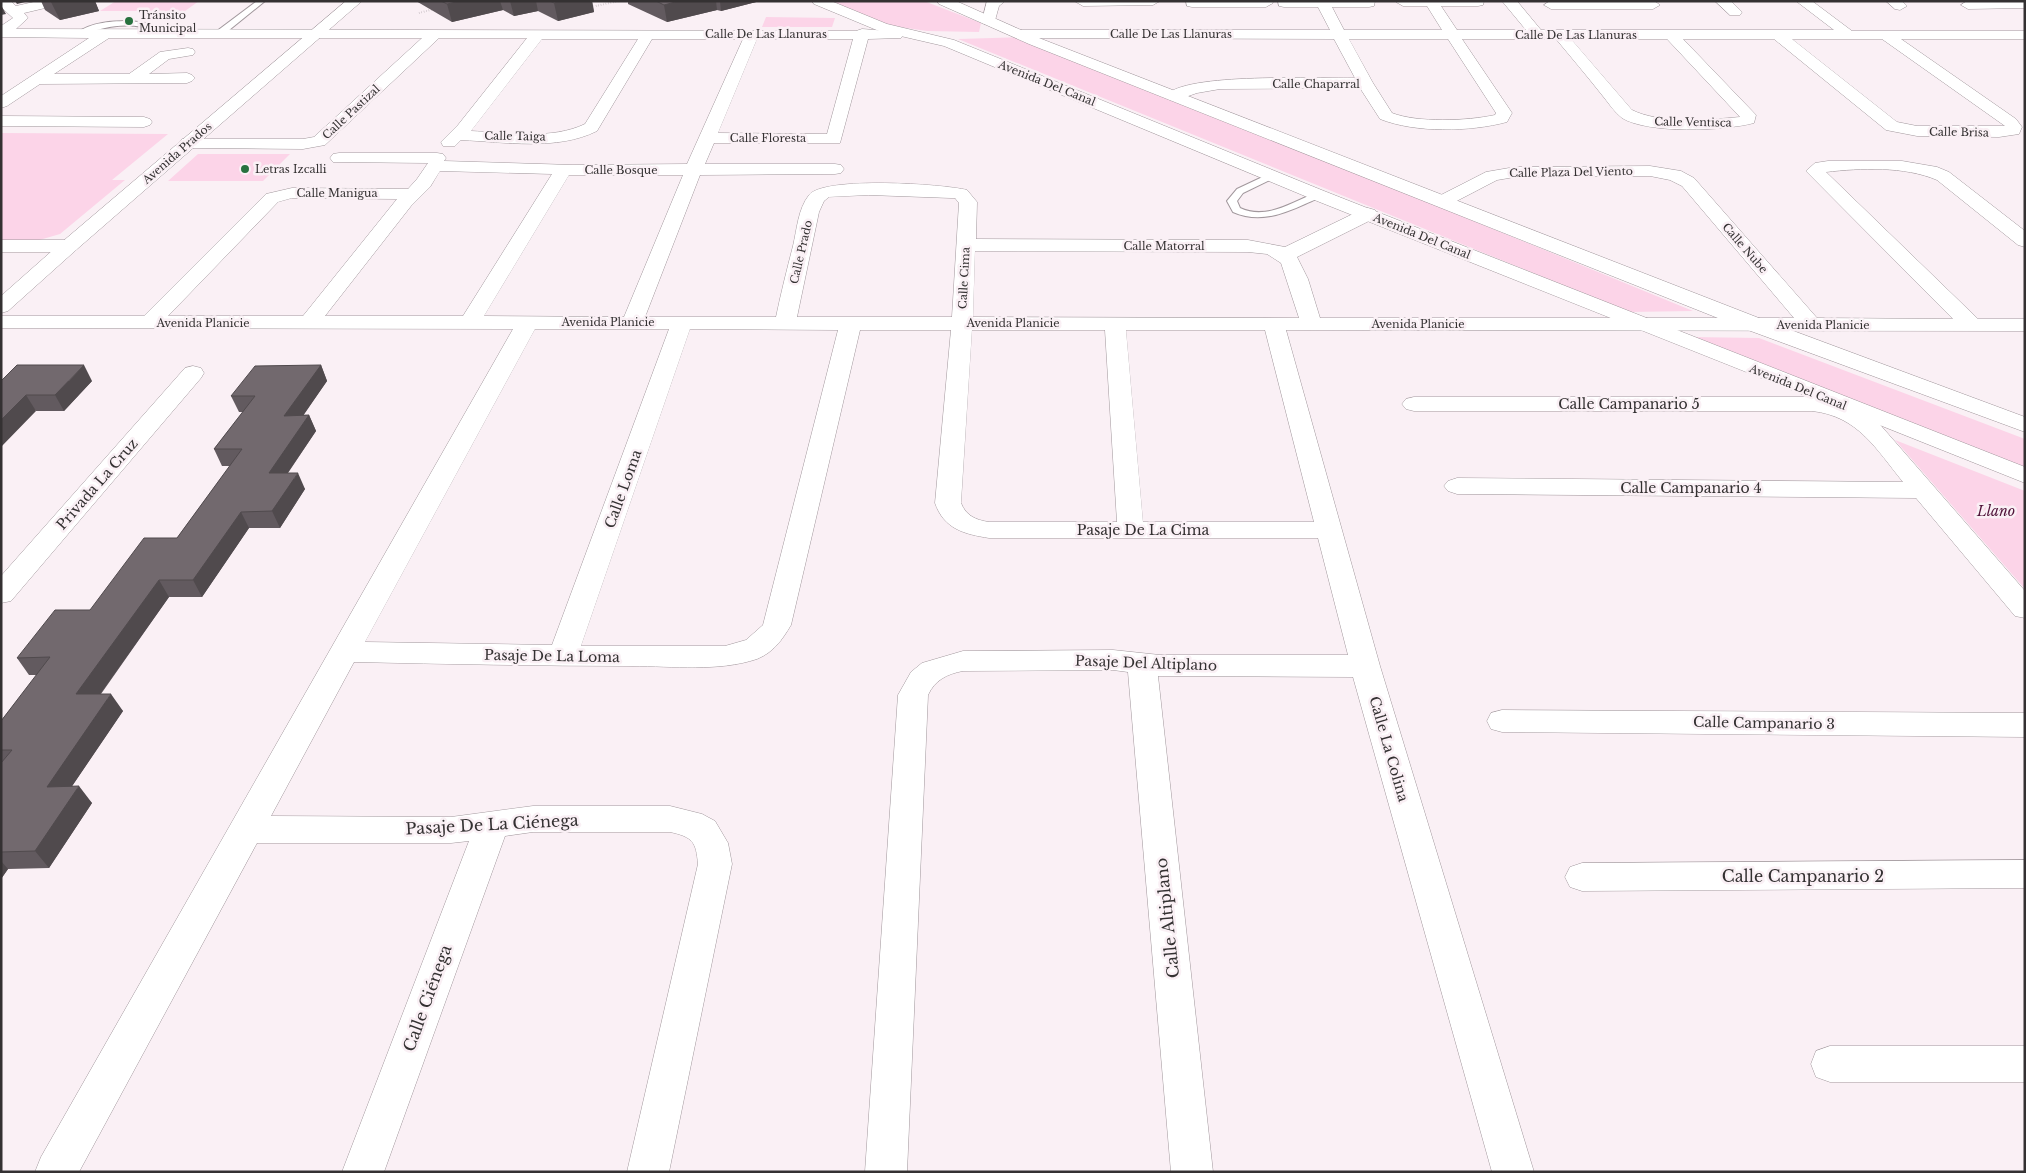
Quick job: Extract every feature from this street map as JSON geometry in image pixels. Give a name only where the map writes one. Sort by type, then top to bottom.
[{"type":"street","points":[[8,6],[57,1]]},
{"type":"street","name":"Avenida Prados","points":[[1,307],[69,246],[355,1]]},
{"type":"street","name":"Avenida Del Canal","points":[[819,1],[884,28],[923,35],[967,50],[1318,195],[2025,476]]},
{"type":"street","points":[[949,2],[987,28],[992,4],[998,1]]},
{"type":"street","points":[[1083,2],[1152,1]]},
{"type":"street","points":[[1509,1],[1537,34]]},
{"type":"street","points":[[1722,1],[1735,12]]},
{"type":"street","points":[[1803,1],[1849,36]]},
{"type":"street","points":[[1118,2],[1124,34]]},
{"type":"street","points":[[1403,2],[1478,2]]},
{"type":"street","points":[[1431,2],[1453,35]]},
{"type":"street","points":[[1192,3],[1266,3]]},
{"type":"street","points":[[1220,3],[1230,34]]},
{"type":"street","points":[[1284,3],[1369,3]]},
{"type":"street","points":[[1323,3],[1365,83]]},
{"type":"street","points":[[1550,5],[1651,3],[1665,16]]},
{"type":"street","points":[[1965,3],[2025,4]]},
{"type":"street","points":[[1965,3],[2016,50]]},
{"type":"street","points":[[1,33],[21,20],[8,6]]},
{"type":"street","name":"Calle De Las Llanuras","points":[[987,28],[1020,34],[1887,36],[1996,30],[2025,35]]},
{"type":"street","name":"Calle De Las Llanuras","points":[[1,33],[862,33],[966,35]]},
{"type":"street","points":[[1,103],[106,33]]},
{"type":"street","points":[[831,191],[840,147],[840,143],[834,138],[862,33]]},
{"type":"street","name":"Calle Pastizal","points":[[188,144],[303,144],[319,141],[435,34]]},
{"type":"street","name":"Calle Taiga","points":[[456,135],[464,129],[538,34]]},
{"type":"street","name":"Calle Taiga","points":[[456,135],[561,137],[586,131],[591,127],[648,34]]},
{"type":"street","name":"Calle Floresta","points":[[752,34],[707,138],[834,138]]},
{"type":"street","points":[[1020,34],[1756,325],[2025,425]]},
{"type":"street","name":"Calle Chaparral","points":[[1174,96],[1193,89],[1220,84],[1365,83],[1382,113],[1390,119],[1407,122],[1485,122],[1500,119],[1504,113],[1453,35]]},
{"type":"street","name":"Calle Ventisca","points":[[1560,35],[1626,113],[1632,116],[1656,122],[1735,123],[1748,120],[1748,115],[1672,35]]},
{"type":"street","name":"Calle Brisa","points":[[1778,35],[1892,126],[1917,131],[1999,132],[2013,130],[2014,127],[2010,122],[1887,36]]},
{"type":"street","points":[[133,78],[165,55],[188,52]]},
{"type":"street","points":[[1,84],[35,81],[187,78]]},
{"type":"street","points":[[1,122],[144,122]]},
{"type":"street","points":[[309,324],[404,202],[424,184],[448,142],[456,135]]},
{"type":"street","points":[[632,322],[707,138]]},
{"type":"street","name":"Calle Bosque","points":[[339,158],[564,170],[835,169]]},
{"type":"street","points":[[1971,324],[1816,174],[1817,169],[1828,166],[1927,169],[1943,176],[2025,241]]},
{"type":"street","points":[[470,322],[564,170]]},
{"type":"street","name":"Calle Plaza Del Viento","points":[[1443,201],[1492,176],[1515,172],[1650,170],[1675,175]]},
{"type":"street","name":"Calle Nube","points":[[1675,175],[1688,182],[1811,325]]},
{"type":"street","name":"Calle Cima","points":[[831,191],[944,191],[961,194],[968,202],[962,323],[948,504],[950,513],[959,522]]},
{"type":"street","name":"Calle Prado","points":[[785,322],[810,212],[814,201],[819,196],[831,191]]},
{"type":"street","name":"Calle Manigua","points":[[149,323],[272,198],[292,193],[412,194]]},
{"type":"street","points":[[1311,324],[1292,264],[1285,255],[1368,214]]},
{"type":"street","name":"Calle Matorral","points":[[966,245],[1248,246],[1267,248],[1285,255]]},
{"type":"street","points":[[2,247],[69,246]]},
{"type":"street","name":"Avenida Planicie","points":[[1,322],[309,324],[851,322],[2025,325]]},
{"type":"street","points":[[56,1172],[343,652],[528,322]]},
{"type":"street","name":"Calle Loma","points":[[563,656],[682,322]]},
{"type":"street","name":"Pasaje De La Loma","points":[[343,652],[563,656],[725,656],[743,654],[760,646],[771,636],[777,625],[851,322]]},
{"type":"street","points":[[1115,324],[1131,530]]},
{"type":"street","name":"Calle La Colina","points":[[1274,324],[1365,666],[1513,1172]]},
{"type":"street","name":"Privada La Cruz","points":[[1,594],[193,373]]},
{"type":"street","name":"Calle Campanario 5","points":[[1414,404],[1812,404],[1828,405],[1844,410],[1868,425],[2025,608]]},
{"type":"street","name":"Calle Campanario 4","points":[[1458,486],[1924,490]]},
{"type":"street","name":"Pasaje De La Cima","points":[[959,522],[973,528],[989,530],[1328,530]]},
{"type":"street","name":"Pasaje Del Altiplano","points":[[886,1172],[913,695],[918,682],[929,671],[945,664],[963,661],[1113,660],[1160,666],[1365,666]]},
{"type":"street","name":"Calle Altiplano","points":[[1142,664],[1192,1172]]},
{"type":"street","name":"Calle Campanario 3","points":[[1502,721],[2025,725]]},
{"type":"street","name":"Pasaje De La Ciénega","points":[[246,829],[452,830],[533,819],[670,819],[690,822],[706,832],[714,846],[715,864],[648,1172]]},
{"type":"street","name":"Calle Ciénega","points":[[363,1172],[492,825]]},
{"type":"street","name":"Calle Campanario 2","points":[[1582,877],[2025,874]]},
{"type":"street","points":[[1830,1064],[2025,1064]]},
{"type":"lane","points":[[220,33],[262,1]]},
{"type":"lane","points":[[81,33],[91,27],[100,25],[146,25],[139,33]]},
{"type":"lane","points":[[1271,176],[1240,191],[1232,200],[1236,210],[1252,216],[1272,214],[1318,195]]},
{"type":"path","points":[[586,5],[593,8],[619,1]]},
{"type":"path","points":[[410,15],[438,8]]},
{"type":"green space","points":[[116,1],[199,1],[185,11],[100,11]]},
{"type":"green space","points":[[830,1],[924,1],[981,23],[979,32],[927,31],[886,25]]},
{"type":"green space","points":[[766,17],[835,18],[832,27],[762,27]]},
{"type":"green space","points":[[1026,37],[1693,311],[1629,312],[958,39]]},
{"type":"green space","points":[[1,133],[168,134],[112,180],[125,180],[60,234],[36,241],[1,241]]},
{"type":"green space","points":[[198,154],[290,154],[263,181],[168,181]]},
{"type":"green space","points":[[1691,337],[1759,338],[2025,439],[2025,468]]},
{"type":"green space","name":"Llano","points":[[1895,440],[2025,491],[2025,589]]},
{"type":"building","points":[[441,1],[461,1],[447,4]]},
{"type":"building","points":[[656,1],[679,1],[664,5]]},
{"type":"building","points":[[17,365],[84,365],[55,395],[26,395],[1,420],[1,381]]},
{"type":"building","points":[[321,365],[284,416],[309,415],[269,473],[298,473],[272,511],[241,512],[193,580],[159,580],[76,694],[111,694],[47,787],[79,786],[35,851],[1,852],[1,763],[12,750],[1,750],[1,721],[50,657],[17,658],[55,610],[90,610],[144,538],[177,538],[242,449],[214,449],[255,396],[231,396],[255,366]]},
{"type":"place","name":"Tránsito Municipal","points":[[129,21]]},
{"type":"place","name":"Letras Izcalli","points":[[245,169]]}]
